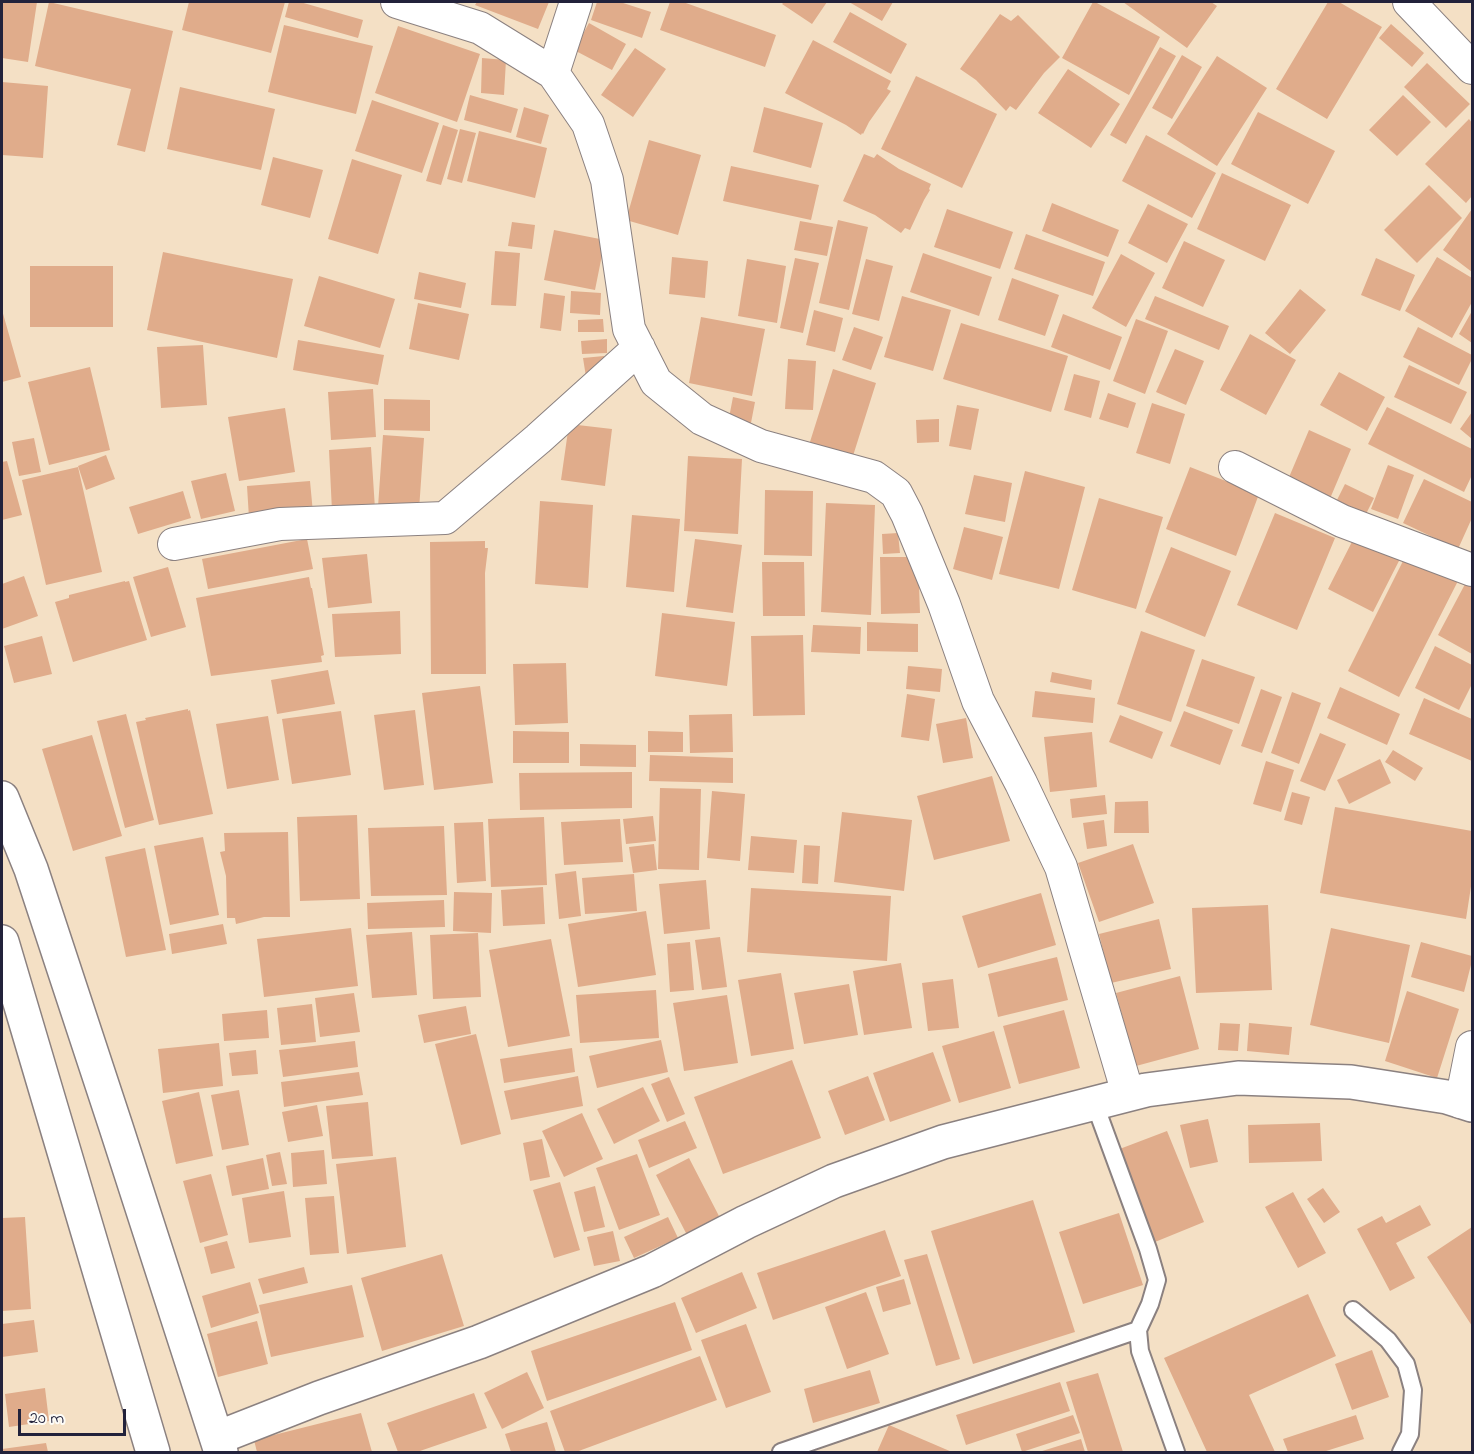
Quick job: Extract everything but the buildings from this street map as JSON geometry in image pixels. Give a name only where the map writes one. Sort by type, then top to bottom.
[{"type":"main road","points":[[2,798],[31,869],[219,1445],[319,1398],[479,1342],[652,1271],[746,1222],[834,1182],[943,1142],[1146,1090],[1238,1078],[1351,1082],[1446,1097],[1467,1103]]},
{"type":"main road","points":[[2,942],[153,1452]]},
{"type":"street","points":[[397,2],[480,28],[553,73],[588,124],[608,180],[629,329],[656,382],[702,419],[761,446],[874,477],[896,493],[940,594],[978,701],[1021,783],[1060,867],[1128,1094]]},
{"type":"street","points":[[553,73],[576,2]]},
{"type":"street","points":[[1409,2],[1473,68]]},
{"type":"street","points":[[174,544],[280,524],[445,518],[538,439],[639,348]]},
{"type":"street","points":[[1235,467],[1342,520],[1473,570]]},
{"type":"street","points":[[1467,1103],[1473,1047]]},
{"type":"lane","points":[[1094,1102],[1148,1249],[1157,1280],[1150,1304],[1138,1330],[1140,1351],[1176,1452]]},
{"type":"lane","points":[[1353,1310],[1388,1340],[1406,1364],[1413,1390],[1410,1434],[1401,1452]]},
{"type":"lane","points":[[781,1452],[1138,1330]]}]
